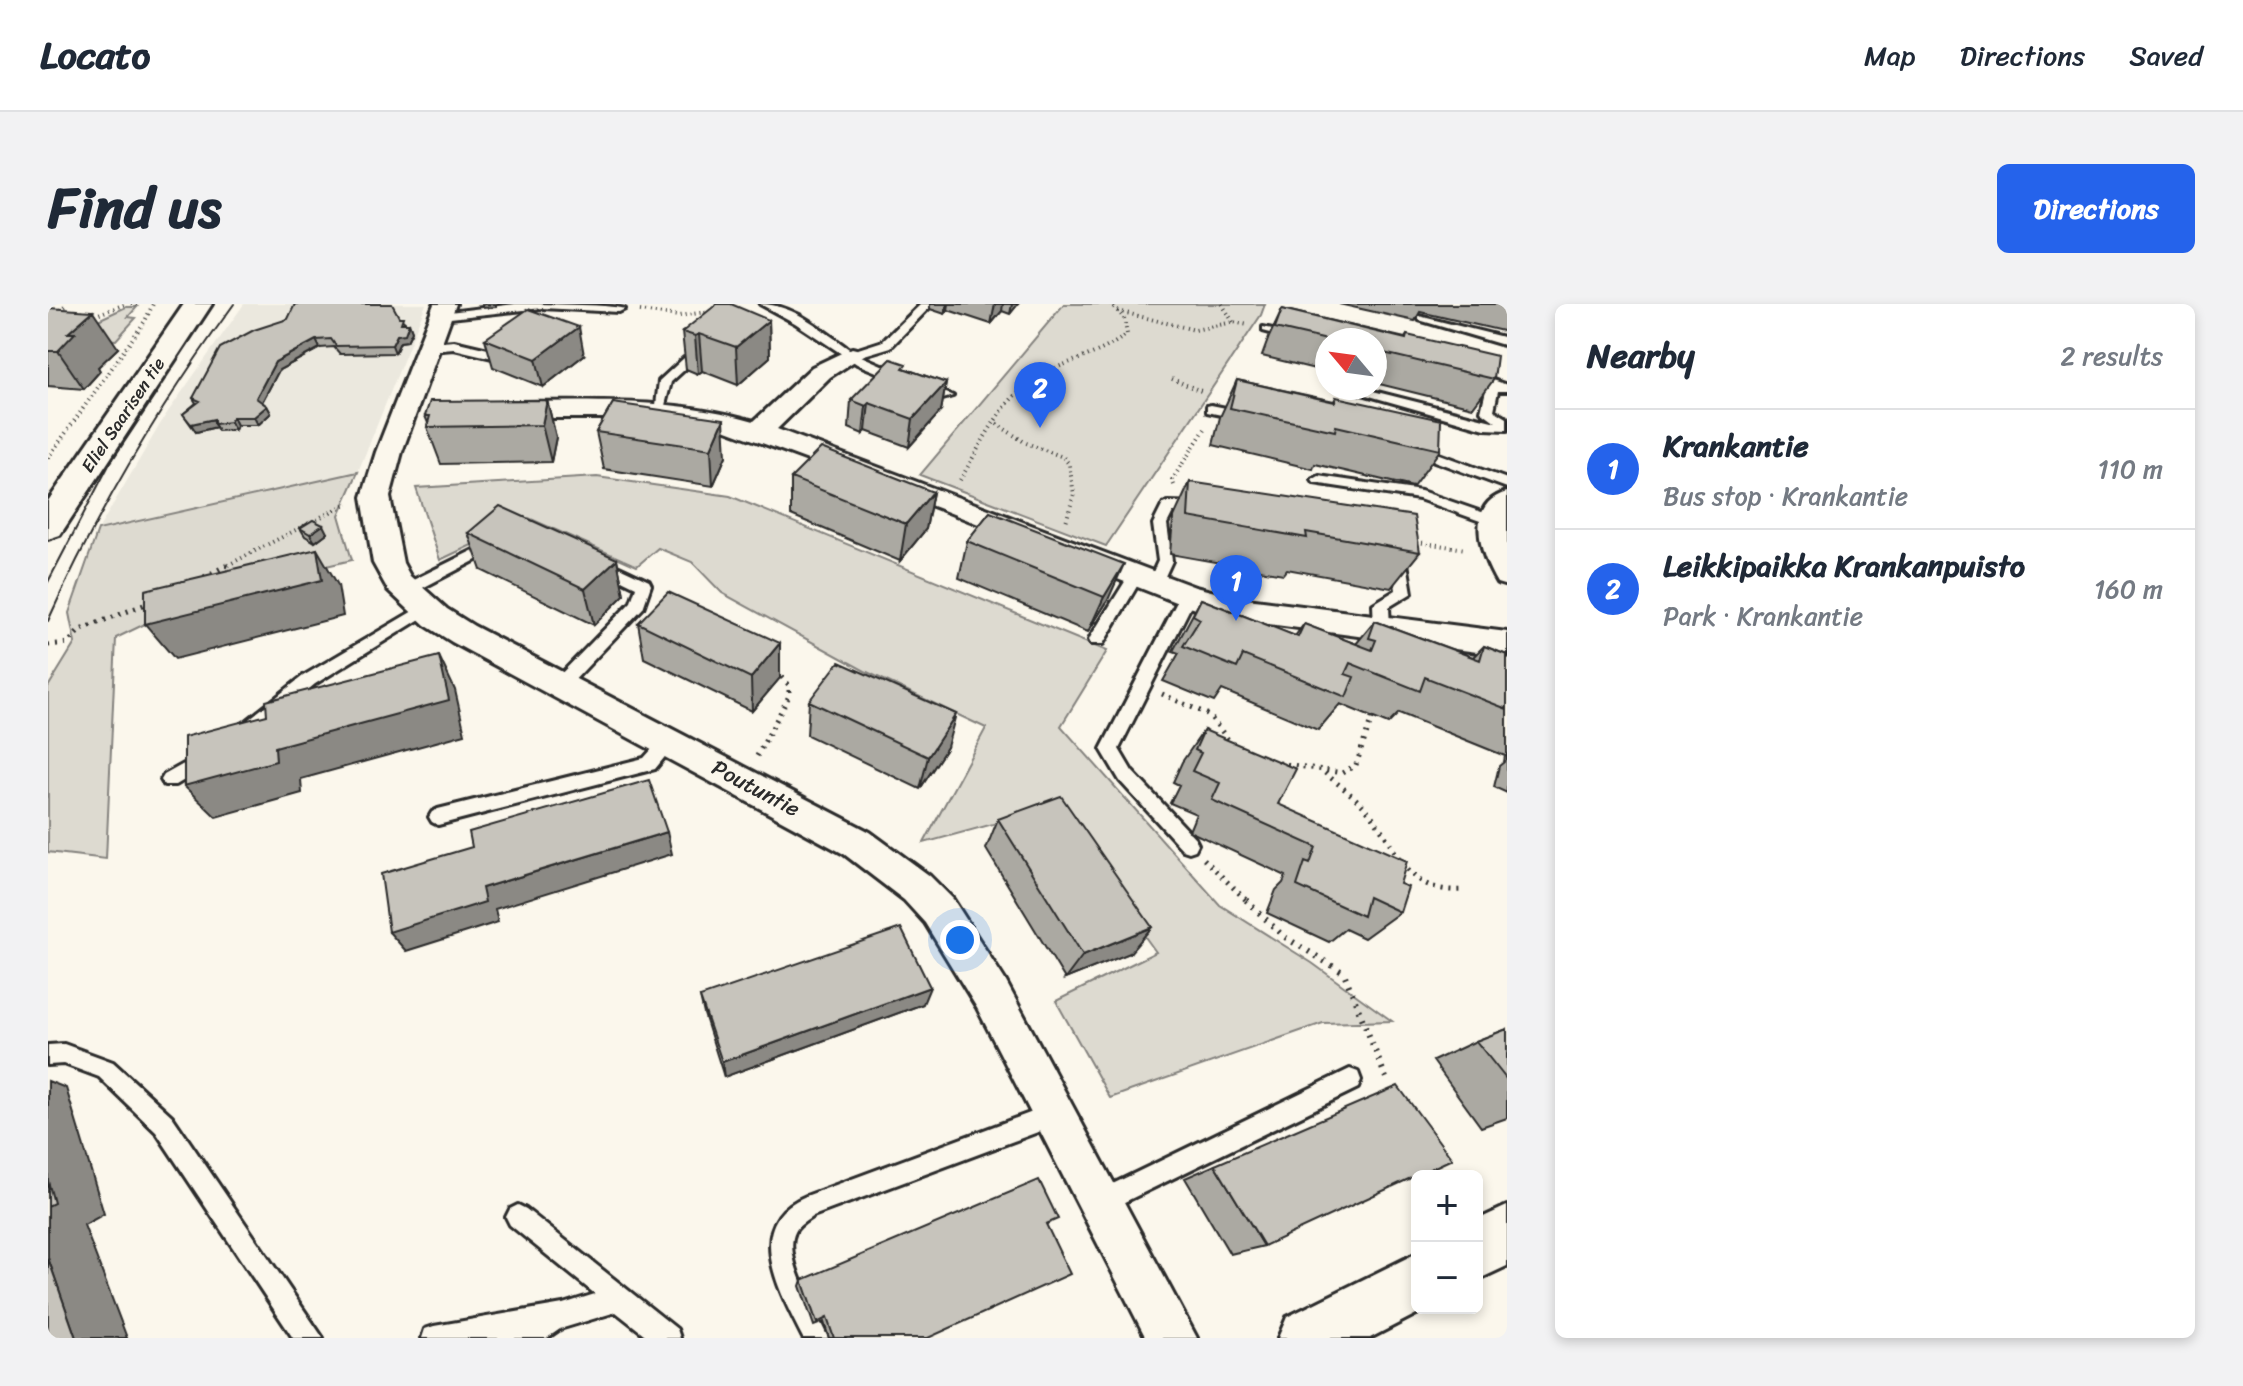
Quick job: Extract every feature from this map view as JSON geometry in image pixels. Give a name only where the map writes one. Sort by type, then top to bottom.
[{"type":"main road","name":"Eliel Saarisen tie","points":[[48,493],[178,304]]},
{"type":"main road","name":"Eliel Saarisen tie","points":[[48,527],[198,304]]},
{"type":"main road","points":[[1483,1248],[1507,1235]]},
{"type":"main road","points":[[1343,1330],[1411,1286]]},
{"type":"street","name":"Poutuntie","points":[[443,310],[389,452],[376,497],[388,563],[415,599],[463,634],[857,843],[917,888],[939,911],[958,938],[1172,1338]]},
{"type":"street","points":[[759,431],[821,372],[852,355]]},
{"type":"street","points":[[407,410],[439,411]]},
{"type":"street","points":[[470,410],[659,410],[716,418],[759,431],[948,502],[1188,596],[1239,609],[1382,628],[1455,646],[1507,644]]},
{"type":"street","points":[[1500,511],[1493,549],[1507,576]]},
{"type":"lane","points":[[766,304],[788,312],[852,355],[947,396]]},
{"type":"lane","points":[[852,355],[887,344],[927,304]]},
{"type":"lane","points":[[443,310],[545,305],[619,309]]},
{"type":"lane","points":[[1423,318],[1507,342]]},
{"type":"lane","points":[[1267,329],[1315,341]]},
{"type":"lane","points":[[430,347],[454,345],[501,356]]},
{"type":"lane","points":[[659,410],[665,381],[688,361]]},
{"type":"lane","points":[[1446,370],[1504,387]]},
{"type":"lane","points":[[1504,387],[1493,387],[1487,411],[1507,424]]},
{"type":"lane","points":[[1387,399],[1485,425],[1507,424]]},
{"type":"lane","points":[[1211,409],[1255,417]]},
{"type":"lane","points":[[1392,442],[1507,484]]},
{"type":"lane","points":[[1319,480],[1421,495],[1500,511]]},
{"type":"lane","points":[[1097,640],[1165,561],[1160,524],[1168,507],[1192,506],[1216,517]]},
{"type":"lane","points":[[170,780],[231,742],[415,599],[509,537]]},
{"type":"lane","points":[[1382,628],[1381,604],[1404,593],[1398,551],[1386,542]]},
{"type":"lane","points":[[560,685],[638,604],[644,585],[590,559]]},
{"type":"lane","points":[[1188,596],[1110,749],[1126,776],[1189,844]]},
{"type":"lane","points":[[438,817],[649,764],[669,742]]},
{"type":"lane","points":[[48,1055],[64,1054],[106,1069],[164,1124],[304,1333],[311,1338]]},
{"type":"lane","points":[[1100,1202],[1350,1080]]},
{"type":"lane","points":[[816,1338],[789,1282],[782,1245],[785,1225],[806,1207],[1054,1115]]},
{"type":"lane","points":[[518,1217],[668,1338]]},
{"type":"lane","points":[[434,1338],[563,1316],[619,1299]]},
{"type":"lane","points":[[523,1338],[563,1316]]},
{"type":"path","points":[[48,319],[67,304]]},
{"type":"path","points":[[105,304],[107,311]]},
{"type":"path","points":[[87,318],[129,304],[139,305]]},
{"type":"path","points":[[48,458],[145,321],[153,304]]},
{"type":"path","points":[[948,502],[1025,384],[1052,369],[1096,357],[1127,334],[1124,318],[1111,304]]},
{"type":"path","points":[[1222,304],[1233,322]]},
{"type":"path","points":[[619,309],[679,316],[722,309]]},
{"type":"path","points":[[1117,311],[1195,330],[1233,322],[1267,329]]},
{"type":"path","points":[[1172,379],[1198,388],[1206,395]]},
{"type":"path","points":[[997,424],[1026,443],[1063,457],[1069,464],[1074,494],[1057,545]]},
{"type":"path","points":[[1172,480],[1206,427]]},
{"type":"path","points":[[200,579],[342,504]]},
{"type":"path","points":[[1386,542],[1425,542],[1477,552]]},
{"type":"path","points":[[48,645],[68,643],[80,630],[161,597]]},
{"type":"path","points":[[763,746],[789,696],[789,685],[780,673],[767,667]]},
{"type":"path","points":[[1143,686],[1209,715],[1226,739],[1238,747]]},
{"type":"path","points":[[1267,761],[1342,773],[1356,765],[1372,718]]},
{"type":"path","points":[[1324,772],[1369,812],[1407,870],[1427,889],[1443,894],[1463,890]]},
{"type":"path","points":[[1189,844],[1283,936],[1344,973],[1386,1078]]},
{"type":"shaded area","points":[[244,304],[426,304],[358,472],[98,530],[165,416]]},
{"type":"shaded area","points":[[1064,304],[1265,304],[1261,315],[1106,546],[920,475]]},
{"type":"shaded area","points":[[126,307],[137,307],[128,317],[136,318],[116,340],[50,335],[96,321]]},
{"type":"shaded area","points":[[358,472],[339,515],[352,560],[207,594],[116,638],[106,859],[48,852],[48,687],[75,643],[69,613],[98,530]]},
{"type":"shaded area","points":[[597,477],[730,496],[1107,651],[1061,726],[1220,905],[1312,963],[1392,1021],[1323,1023],[1110,1098],[1056,1001],[1156,952],[1052,808],[924,843],[986,728],[865,671],[722,593],[692,562],[658,548],[637,566],[529,518],[440,560],[416,488]]},
{"type":"building","points":[[295,304],[392,304],[399,317],[403,317],[401,323],[409,323],[405,334],[397,335],[392,345],[336,346],[331,339],[316,340],[275,362],[256,398],[267,406],[254,417],[233,417],[230,422],[214,424],[214,419],[191,424],[183,414],[200,401],[193,398],[220,348],[254,330],[288,319]]},
{"type":"building","points":[[717,304],[731,304],[769,320],[736,347],[699,334],[695,336],[682,332]]},
{"type":"building","points":[[48,308],[93,311],[68,333],[75,333],[58,351],[48,351]]},
{"type":"building","points":[[528,309],[579,327],[536,359],[485,339]]},
{"type":"building","points":[[1282,309],[1361,328],[1315,328],[1315,337],[1275,328]]},
{"type":"building","points":[[1387,334],[1406,339],[1407,335],[1497,356],[1494,379],[1387,354]]},
{"type":"building","points":[[891,359],[906,364],[903,368],[946,383],[913,419],[869,403],[866,406],[851,400]]},
{"type":"building","points":[[1237,380],[1315,398],[1315,400],[1350,400],[1441,420],[1440,450],[1336,426],[1335,431],[1230,408]]},
{"type":"building","points":[[547,400],[542,425],[427,427],[430,416],[425,416],[430,401]]},
{"type":"building","points":[[613,403],[724,419],[711,449],[596,432]]},
{"type":"building","points":[[821,448],[933,492],[906,524],[791,478]]},
{"type":"building","points":[[1190,482],[1414,516],[1420,552],[1306,532],[1307,538],[1188,517]]},
{"type":"building","points":[[500,506],[617,559],[585,589],[468,533]]},
{"type":"building","points":[[990,512],[1124,564],[1104,597],[967,541]]},
{"type":"building","points":[[313,520],[323,525],[310,534],[300,528]]},
{"type":"building","points":[[317,549],[322,580],[145,624],[145,590]]},
{"type":"building","points":[[668,592],[780,643],[751,678],[638,623]]},
{"type":"building","points":[[1201,599],[1298,637],[1304,624],[1372,650],[1376,640],[1369,638],[1375,621],[1480,660],[1484,646],[1507,655],[1507,709],[1425,677],[1420,691],[1350,663],[1345,674],[1354,677],[1346,697],[1243,655],[1237,668],[1183,646],[1200,619],[1193,615]]},
{"type":"building","points":[[439,656],[449,700],[275,747],[276,761],[184,786],[184,737],[267,715],[266,701]]},
{"type":"building","points":[[839,662],[956,714],[928,757],[809,701]]},
{"type":"building","points":[[1204,730],[1296,769],[1278,804],[1407,861],[1400,884],[1408,887],[1400,912],[1368,897],[1363,916],[1297,886],[1305,862],[1310,864],[1316,847],[1212,800],[1220,783],[1192,771],[1201,753],[1195,750]]},
{"type":"building","points":[[649,780],[667,832],[482,888],[485,902],[389,932],[381,874],[472,847],[469,832]]},
{"type":"building","points":[[1061,796],[1152,927],[1083,955],[998,819]]},
{"type":"building","points":[[901,928],[930,987],[722,1062],[700,997]]},
{"type":"building","points":[[1507,1029],[1507,1080],[1476,1041]]},
{"type":"building","points":[[1398,1086],[1452,1159],[1428,1170],[1411,1170],[1411,1178],[1264,1246],[1215,1165]]},
{"type":"building","points":[[1039,1180],[1058,1219],[1046,1224],[1070,1274],[928,1338],[834,1338],[827,1318],[817,1323],[802,1280]]},
{"type":"building","points":[[48,1181],[54,1203],[48,1206]]},
{"type":"building","points":[[48,1258],[76,1338],[48,1338]]},
{"type":"tram line","points":[[48,621],[110,497],[181,380],[234,304]]},
{"type":"tram line","points":[[48,582],[109,465],[160,388]]},
{"type":"place","name":"Leikkipaikka Krankanpuisto","points":[[1040,428]]},
{"type":"place","name":"Krankantie","points":[[1236,621]]}]
